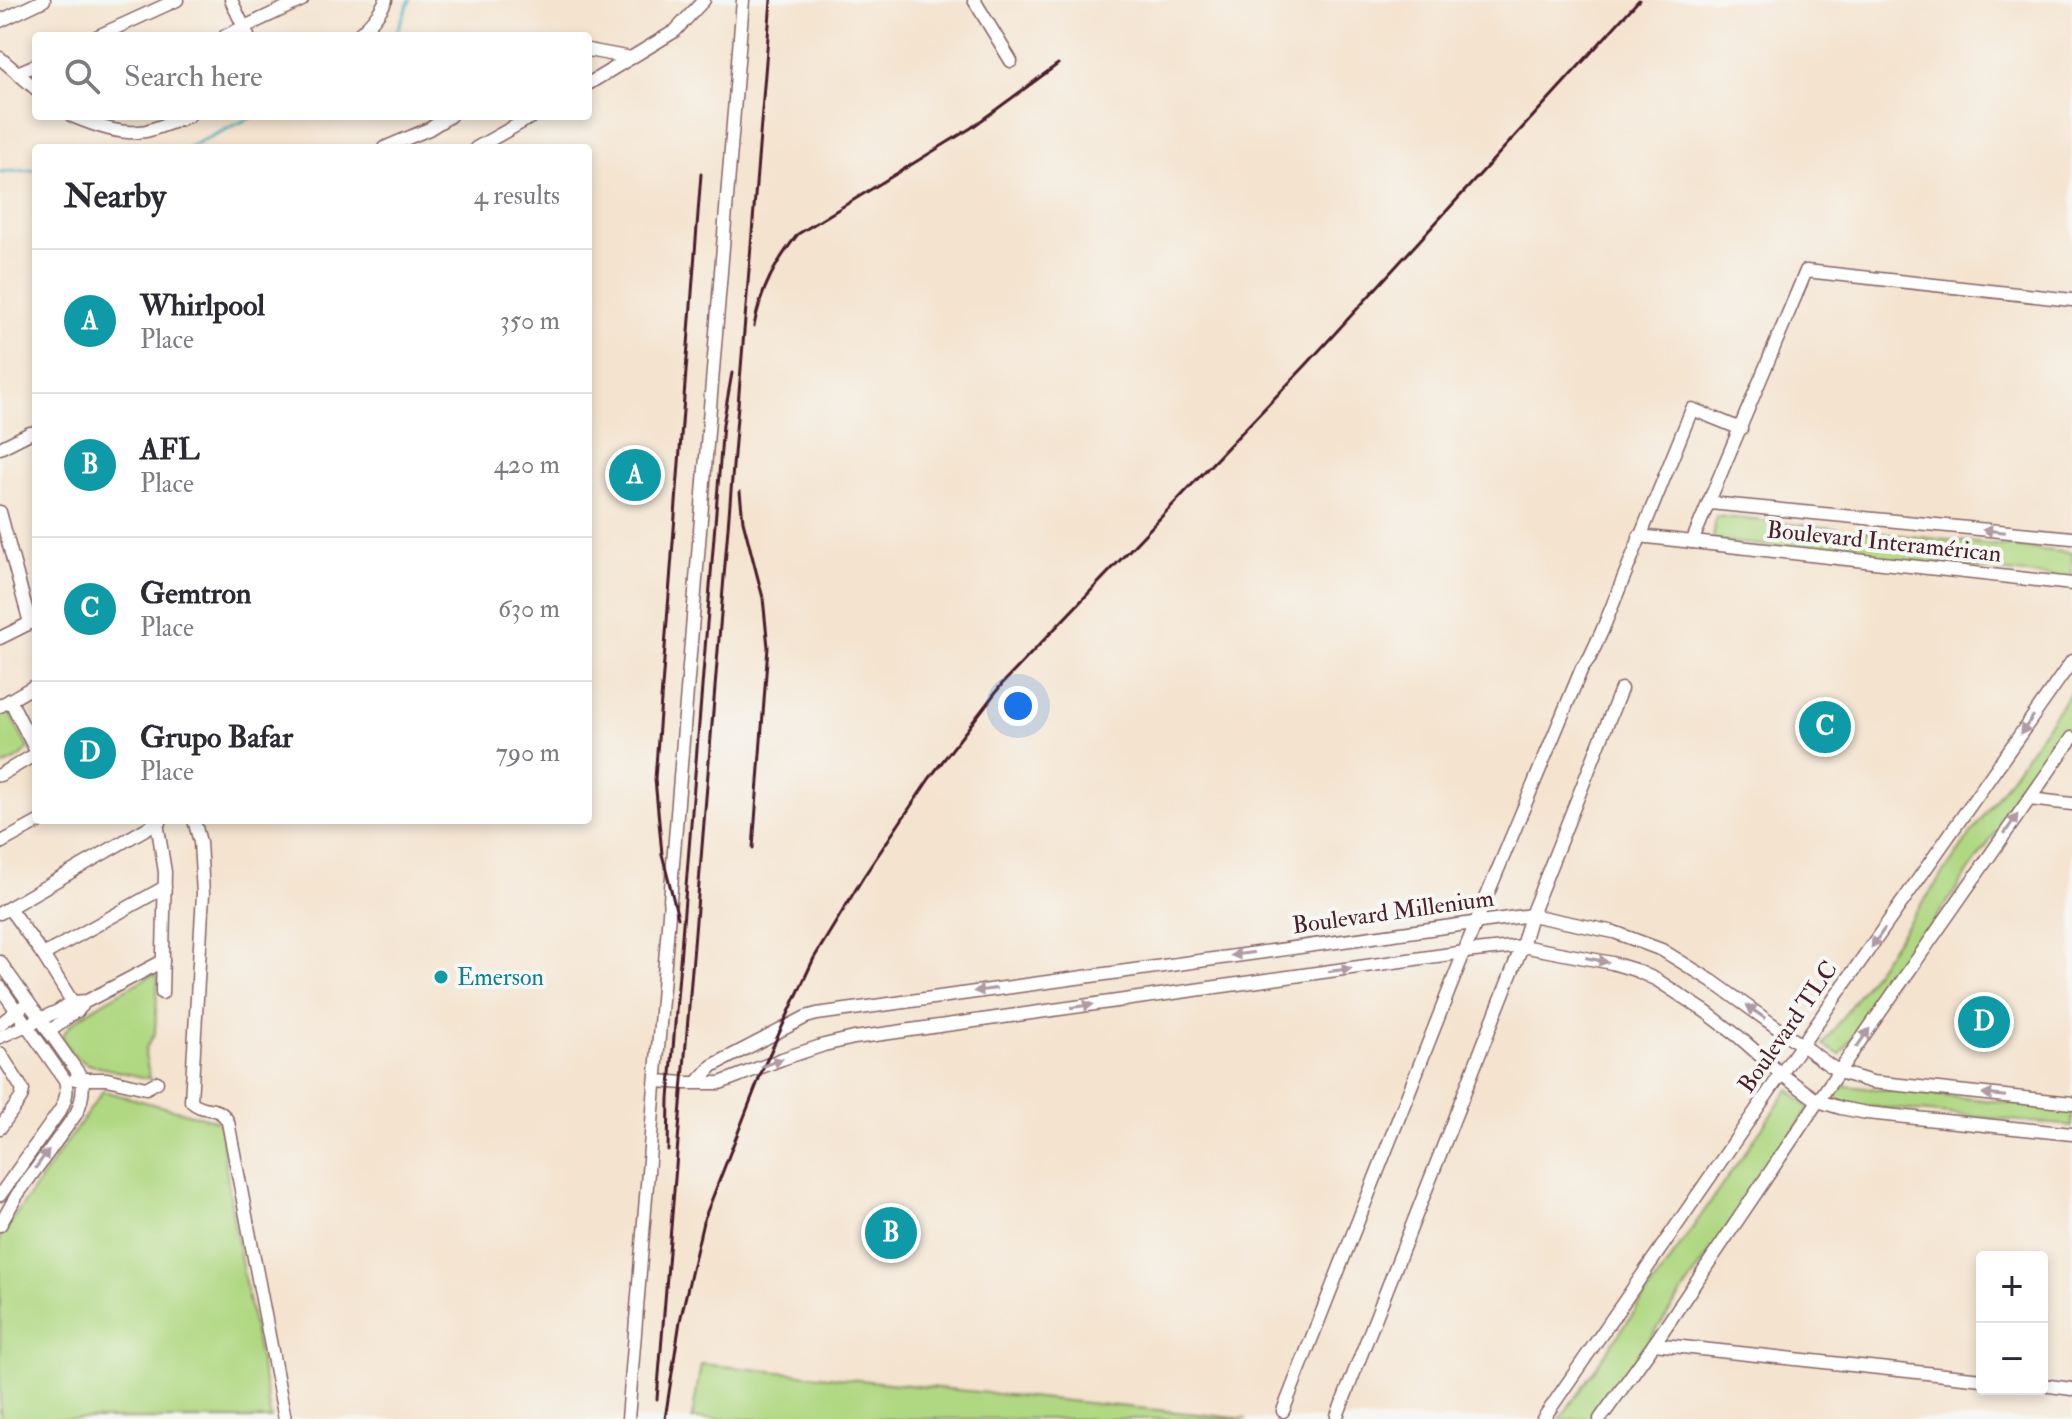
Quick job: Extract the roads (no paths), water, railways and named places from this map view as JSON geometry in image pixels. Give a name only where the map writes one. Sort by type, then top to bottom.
[{"type":"street","points":[[0,21],[44,0]]},
{"type":"street","points":[[107,32],[177,0]]},
{"type":"street","points":[[231,0],[246,31],[302,0]]},
{"type":"street","points":[[361,32],[381,12],[386,0]]},
{"type":"street","points":[[592,82],[675,31],[704,0]]},
{"type":"street","points":[[628,1419],[743,0]]},
{"type":"street","points":[[974,0],[1011,61]]},
{"type":"street","points":[[592,51],[631,58]]},
{"type":"street","points":[[0,58],[32,86]]},
{"type":"street","points":[[17,73],[32,67]]},
{"type":"street","points":[[81,120],[133,132],[177,120]]},
{"type":"street","points":[[393,144],[444,120]]},
{"type":"street","points":[[483,144],[526,120]]},
{"type":"street","points":[[1692,542],[1806,271],[2072,300]]},
{"type":"street","points":[[1283,1411],[1476,922],[1582,668],[1602,631],[1692,409],[1741,429]]},
{"type":"street","points":[[0,448],[32,433]]},
{"type":"street","name":"Boulevard Interamérican","points":[[1710,503],[2072,538]]},
{"type":"street","points":[[0,512],[32,618]]},
{"type":"street","name":"Boulevard Interamérican","points":[[1639,536],[2072,584]]},
{"type":"street","points":[[0,638],[32,622]]},
{"type":"street","name":"Boulevard TLC","points":[[1543,1419],[2072,661]]},
{"type":"street","points":[[32,687],[5,703],[32,746]]},
{"type":"street","points":[[1337,1416],[1621,689]]},
{"type":"street","points":[[1600,1419],[2072,738]]},
{"type":"street","points":[[0,775],[32,755]]},
{"type":"street","points":[[2029,799],[2072,804]]},
{"type":"street","points":[[0,843],[35,824]]},
{"type":"street","points":[[79,1005],[43,955],[4,911],[154,824]]},
{"type":"street","points":[[159,824],[165,872],[162,993]]},
{"type":"street","points":[[195,824],[200,842],[203,894],[191,1101],[199,1107],[219,1111],[228,1122],[285,1419]]},
{"type":"street","points":[[43,955],[165,887]]},
{"type":"street","name":"Boulevard Millenium","points":[[698,1082],[712,1066],[817,1014],[1531,915],[1614,932],[1662,950],[1839,1072],[1872,1082],[2072,1103]]},
{"type":"street","name":"Boulevard Millenium","points":[[656,1081],[715,1083],[824,1045],[854,1038],[1522,946],[1612,963],[1657,980],[1728,1029],[1818,1101],[1867,1113],[2072,1134]]},
{"type":"street","points":[[0,1037],[79,1005],[163,961]]},
{"type":"street","points":[[0,962],[82,1083],[80,1106],[76,1114],[17,1195],[0,1225]]},
{"type":"street","points":[[0,987],[65,1080],[66,1095],[61,1109],[0,1195]]},
{"type":"street","points":[[0,1024],[28,1003]]},
{"type":"street","points":[[49,1032],[79,1005]]},
{"type":"street","points":[[0,1053],[22,1086],[23,1093],[0,1128]]},
{"type":"street","points":[[65,1080],[82,1083],[107,1079],[146,1088],[157,1082]]},
{"type":"street","points":[[1654,1344],[1976,1378]]},
{"type":"street","points":[[2048,1386],[2072,1389]]},
{"type":"waterway","points":[[397,32],[410,0]]},
{"type":"waterway","points":[[195,144],[246,120]]},
{"type":"waterway","points":[[0,172],[32,170]]},
{"type":"railway","points":[[657,1399],[771,0]]},
{"type":"railway","points":[[665,1419],[680,1321],[703,1222],[764,1066],[814,958],[929,779],[1002,684],[1306,365],[1639,0]]},
{"type":"railway","points":[[754,326],[770,277],[798,234],[971,128],[1058,64]]},
{"type":"railway","points":[[678,918],[662,854],[655,779],[701,174]]},
{"type":"railway","points":[[668,1150],[669,1099],[723,424],[732,373]]},
{"type":"railway","points":[[740,492],[743,521],[763,598],[768,647],[753,848]]},
{"type":"place","name":"Whirlpool","points":[[635,475]]},
{"type":"place","name":"Gemtron","points":[[1825,727]]},
{"type":"place","name":"Emerson","points":[[441,977]]},
{"type":"place","name":"Grupo Bafar","points":[[1984,1022]]},
{"type":"place","name":"AFL","points":[[891,1233]]}]
